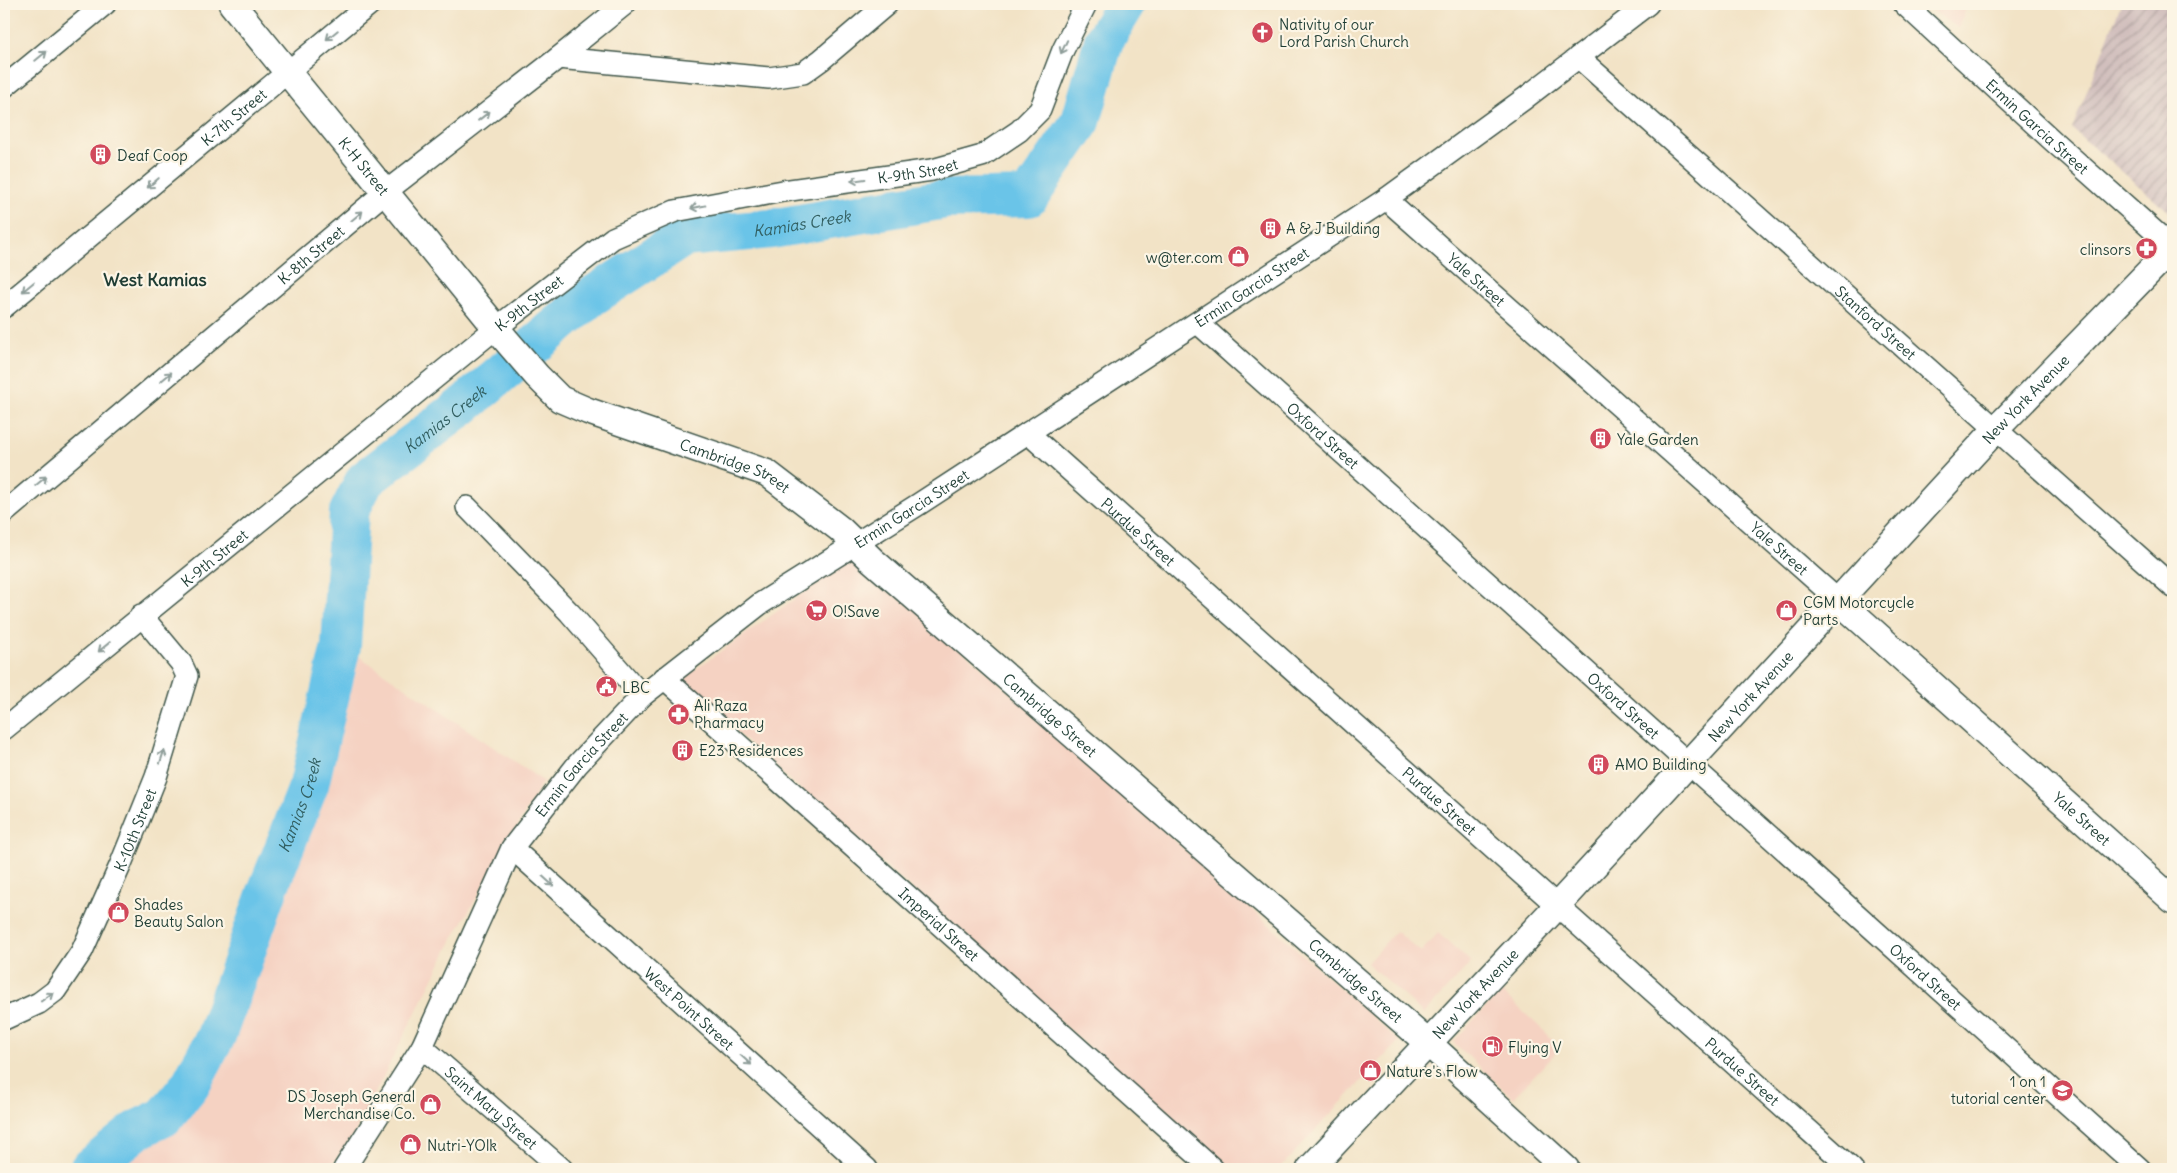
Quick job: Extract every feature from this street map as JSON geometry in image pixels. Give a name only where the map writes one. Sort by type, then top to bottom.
[{"type":"street","points":[[4,87],[105,4]]},
{"type":"street","name":"K-H Street","points":[[232,4],[288,71],[384,193],[501,334]]},
{"type":"street","name":"K-7th Street","points":[[4,307],[370,4]]},
{"type":"street","name":"K-8th Street","points":[[4,513],[384,193],[625,4]]},
{"type":"street","points":[[558,58],[769,78],[785,76],[803,73],[822,60],[888,4]]},
{"type":"street","name":"K-9th Street","points":[[4,729],[141,615],[501,334],[614,238],[675,211],[783,191],[932,170],[982,156],[1019,131],[1040,110],[1063,50],[1086,4]]},
{"type":"street","name":"Ermin Garcia Street","points":[[344,1169],[422,1047],[512,848],[577,765],[642,696],[760,604],[1028,433],[1386,199],[1524,99],[1648,4]]},
{"type":"street","name":"Ermin Garcia Street","points":[[1904,4],[2053,141],[2173,247]]},
{"type":"street","name":"Stanford Street","points":[[1578,57],[1997,428],[2173,587]]},
{"type":"street","name":"Yale Street","points":[[1386,199],[2173,900]]},
{"type":"street","name":"New York Avenue","points":[[1310,1169],[1689,764],[1997,428],[2173,247]]},
{"type":"street","name":"Oxford Street","points":[[1198,323],[2140,1169]]},
{"type":"street","name":"Cambridge Street","points":[[501,334],[537,376],[560,399],[588,411],[767,474],[840,529],[1428,1043],[1566,1169]]},
{"type":"street","name":"Purdue Street","points":[[1028,433],[1852,1169]]},
{"type":"street","points":[[467,507],[570,613],[642,696]]},
{"type":"street","name":"K-10th Street","points":[[4,1019],[39,1002],[55,991],[82,951],[120,866],[156,777],[186,676],[180,663],[141,615]]},
{"type":"street","name":"Imperial Street","points":[[664,678],[1213,1169]]},
{"type":"street","name":"West Point Street","points":[[512,848],[867,1169]]},
{"type":"street","name":"Saint Mary Street","points":[[422,1047],[562,1169]]},
{"type":"shaded area","points":[[1923,4],[1968,4],[1958,28]]},
{"type":"shaded area","points":[[2121,4],[2159,4],[2173,8],[2173,215],[2072,129]]},
{"type":"shaded area","points":[[856,555],[1399,1041],[1279,1169],[1225,1169],[679,681]]},
{"type":"shaded area","points":[[347,648],[543,781],[453,939],[354,1134],[328,1169],[104,1169],[164,1122],[220,1041],[291,864],[340,694]]},
{"type":"shaded area","points":[[1396,931],[1421,952],[1438,933],[1471,962],[1424,1014],[1367,963]]},
{"type":"shaded area","points":[[1501,991],[1561,1047],[1513,1098],[1453,1042]]},
{"type":"waterway","name":"Kamias Creek","points":[[89,1169],[137,1130],[164,1117],[190,1085],[216,1036],[268,889],[309,785],[341,646],[349,512],[365,480],[464,405],[591,297],[684,237],[771,229],[946,199],[1029,197],[1081,121],[1104,40],[1126,4]]},
{"type":"place","name":"Nativity of our Lord Parish Church","points":[[1263,33]]},
{"type":"place","name":"Deaf Coop","points":[[101,155]]},
{"type":"place","name":"A & J Building","points":[[1270,228]]},
{"type":"place","name":"clinsors","points":[[2147,249]]},
{"type":"place","name":"w@ter.com","points":[[1239,257]]},
{"type":"place","name":"Yale Garden","points":[[1601,439]]},
{"type":"place","name":"O!Save","points":[[816,611]]},
{"type":"place","name":"CGM Motorcycle Parts","points":[[1787,611]]},
{"type":"place","name":"LBC","points":[[606,687]]},
{"type":"place","name":"Ali Raza Pharmacy","points":[[678,714]]},
{"type":"place","name":"E23 Residences","points":[[683,750]]},
{"type":"place","name":"AMO Building","points":[[1599,764]]},
{"type":"place","name":"Shades Beauty Salon","points":[[118,913]]},
{"type":"place","name":"Flying V","points":[[1492,1047]]},
{"type":"place","name":"Nature's Flow","points":[[1370,1071]]},
{"type":"place","name":"1 on 1 tutorial center","points":[[2062,1090]]},
{"type":"place","name":"DS Joseph General Merchandise Co.","points":[[431,1105]]},
{"type":"place","name":"Nutri-YOlk","points":[[411,1145]]},
{"type":"district","name":"West Kamias","points":[[155,279]]}]
